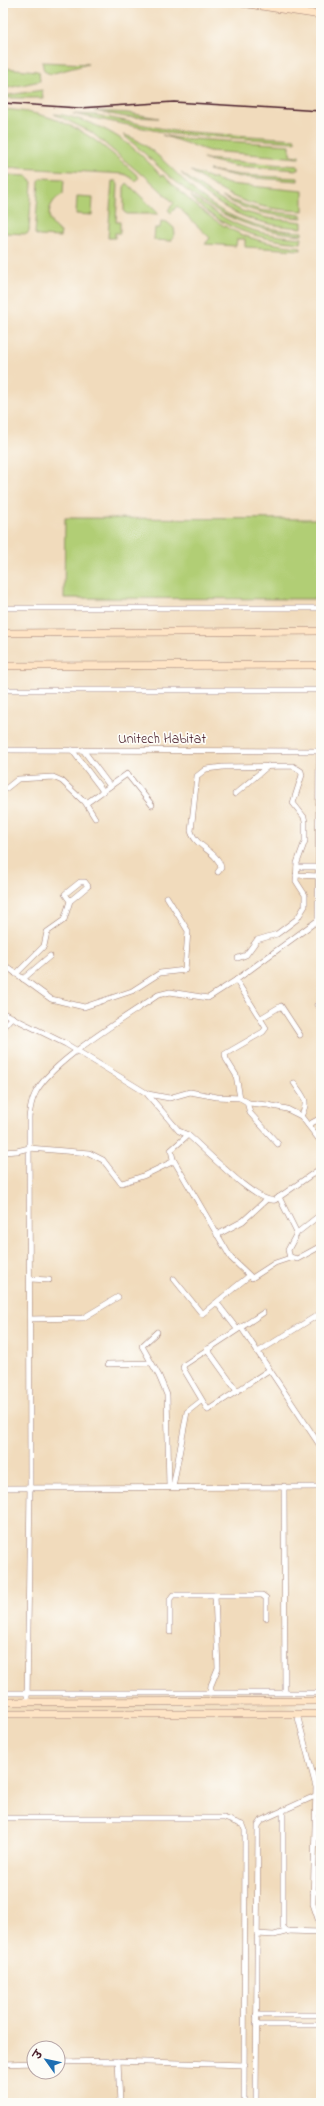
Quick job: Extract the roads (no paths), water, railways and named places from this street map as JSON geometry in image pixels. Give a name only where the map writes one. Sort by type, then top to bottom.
[{"type":"street","points":[[241,3],[321,15]]},
{"type":"street","points":[[303,3],[321,6]]},
{"type":"street","points":[[3,608],[321,608]]},
{"type":"street","points":[[3,634],[321,631]]},
{"type":"street","points":[[3,666],[321,665]]},
{"type":"street","points":[[3,690],[321,690]]},
{"type":"street","name":"Unitech Habitat","points":[[3,750],[320,751]]},
{"type":"street","points":[[72,750],[103,791]]},
{"type":"street","points":[[83,750],[110,786]]},
{"type":"street","points":[[320,751],[318,876],[321,925]]},
{"type":"street","points":[[235,794],[268,766]]},
{"type":"street","points":[[218,872],[221,868],[219,861],[194,838],[191,831],[197,776],[206,769],[268,766],[292,766],[301,771],[302,775],[293,803],[304,817],[305,841],[296,875],[296,881],[306,900],[302,914],[277,934],[257,940],[243,957],[238,958]]},
{"type":"street","points":[[85,802],[127,774],[152,805]]},
{"type":"street","points":[[3,791],[18,779],[53,777],[62,781],[85,802],[95,818]]},
{"type":"street","points":[[297,867],[318,867]]},
{"type":"street","points":[[296,875],[318,876]]},
{"type":"street","points":[[3,964],[51,1000],[84,1007],[132,991],[160,973],[186,970],[188,931],[167,897]]},
{"type":"street","points":[[16,974],[44,946],[46,932],[64,920],[70,901]]},
{"type":"street","points":[[27,1702],[30,1488],[29,1117],[34,1095],[42,1083],[76,1051],[158,995],[170,992],[208,998],[236,980],[320,918]]},
{"type":"street","points":[[23,979],[50,956]]},
{"type":"street","points":[[236,980],[266,1028],[263,1032],[227,1053],[225,1057],[236,1075],[240,1098]]},
{"type":"street","points":[[261,1018],[281,1006],[300,1035]]},
{"type":"street","points":[[3,1013],[76,1051],[148,1094],[178,1130],[188,1135],[236,1179],[266,1200],[273,1200],[279,1197],[321,1168]]},
{"type":"street","points":[[3,1027],[12,1018]]},
{"type":"street","points":[[294,1083],[306,1102],[306,1107],[301,1116]]},
{"type":"street","points":[[148,1094],[169,1098],[190,1092],[216,1097],[240,1098],[248,1102],[290,1110],[301,1116],[321,1142]]},
{"type":"street","points":[[248,1102],[250,1113],[278,1144]]},
{"type":"street","points":[[308,1125],[321,1118]]},
{"type":"street","points":[[188,1135],[171,1150],[174,1161],[217,1235],[234,1260],[249,1276],[253,1279],[272,1265],[291,1257],[297,1259],[321,1246]]},
{"type":"street","points":[[3,1152],[29,1148],[89,1153],[103,1160],[122,1183],[143,1176],[174,1161]]},
{"type":"street","points":[[279,1197],[297,1233]]},
{"type":"street","points":[[217,1235],[243,1221],[266,1200]]},
{"type":"street","points":[[291,1257],[288,1250],[297,1233],[321,1214]]},
{"type":"street","points":[[174,1279],[200,1314],[249,1276]]},
{"type":"street","points":[[30,1279],[49,1280]]},
{"type":"street","points":[[30,1319],[83,1318],[118,1297]]},
{"type":"street","points":[[216,1303],[258,1352],[321,1447]]},
{"type":"street","points":[[263,1313],[182,1366],[201,1401],[208,1410],[269,1370]]},
{"type":"street","points":[[258,1352],[321,1313]]},
{"type":"street","points":[[157,1332],[142,1346],[167,1395],[171,1487]]},
{"type":"street","points":[[207,1349],[237,1391]]},
{"type":"street","points":[[108,1364],[151,1362]]},
{"type":"street","points":[[171,1487],[187,1412],[201,1401]]},
{"type":"street","points":[[284,1486],[285,1692]]},
{"type":"street","points":[[3,1488],[321,1487]]},
{"type":"street","points":[[210,1693],[211,1685],[218,1668],[215,1595]]},
{"type":"street","points":[[170,1632],[171,1596],[262,1595],[266,1598],[266,1618]]},
{"type":"street","points":[[3,1693],[321,1693]]},
{"type":"street","points":[[3,1702],[321,1701]]},
{"type":"street","points":[[3,1714],[321,1714]]},
{"type":"street","points":[[297,1714],[314,1779],[315,1796],[318,1804],[314,1833],[313,1904],[321,1928]]},
{"type":"street","points":[[256,2103],[258,1826],[262,1820],[315,1796]]},
{"type":"street","points":[[283,1810],[283,1927],[289,1931]]},
{"type":"street","points":[[3,1818],[224,1818],[243,1825],[245,1830],[246,1880],[244,2103]]},
{"type":"street","points":[[314,1833],[321,1834]]},
{"type":"street","points":[[313,1892],[321,1892]]},
{"type":"street","points":[[257,1934],[274,1935],[289,1931],[321,1932]]},
{"type":"street","points":[[256,2015],[321,2015]]},
{"type":"street","points":[[300,2015],[300,2025]]},
{"type":"street","points":[[256,2025],[321,2025]]},
{"type":"street","points":[[66,2062],[118,2061],[245,2065]]},
{"type":"street","points":[[118,2061],[120,2103]]},
{"type":"street","points":[[3,2064],[26,2063]]},
{"type":"railway","points":[[3,103],[79,108],[174,102],[321,111]]}]
